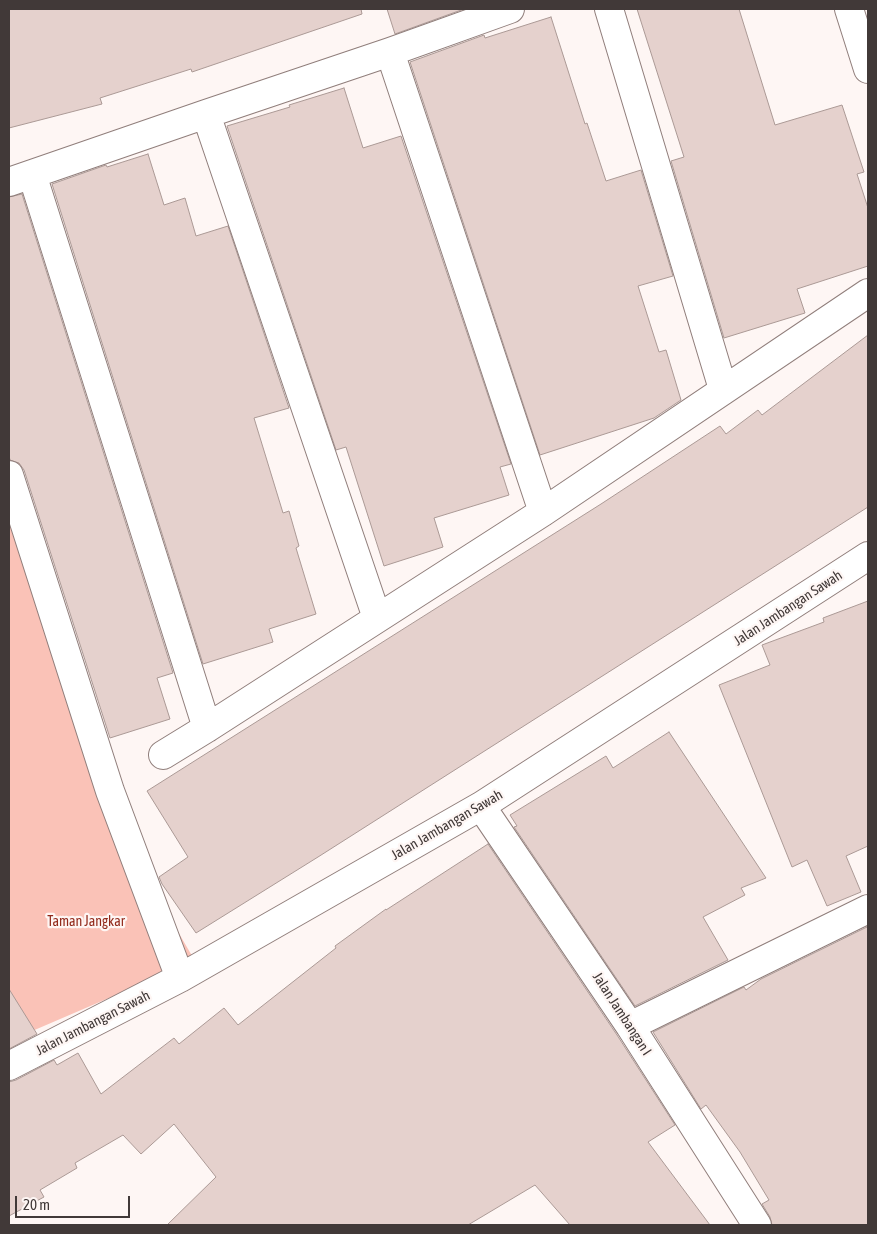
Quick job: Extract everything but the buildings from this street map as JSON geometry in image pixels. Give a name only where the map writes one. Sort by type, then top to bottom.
[{"type":"street","points":[[207,728],[20,178],[390,52],[510,9]]},
{"type":"street","points":[[609,9],[723,389]]},
{"type":"street","points":[[849,9],[868,68]]},
{"type":"street","points":[[390,52],[543,512]]},
{"type":"street","points":[[206,114],[377,618]]},
{"type":"street","points":[[163,756],[543,512],[868,293]]},
{"type":"street","points":[[9,475],[110,791],[180,978]]},
{"type":"street","name":"Jalan Jambangan Sawah","points":[[9,1066],[180,978],[482,806],[868,556]]},
{"type":"street","name":"Jalan Jambangan I","points":[[482,806],[630,1026],[757,1225]]},
{"type":"street","points":[[630,1026],[868,909]]},
{"type":"green space","name":"Taman Jangkar","points":[[9,429],[159,899],[195,961],[9,1041]]}]
